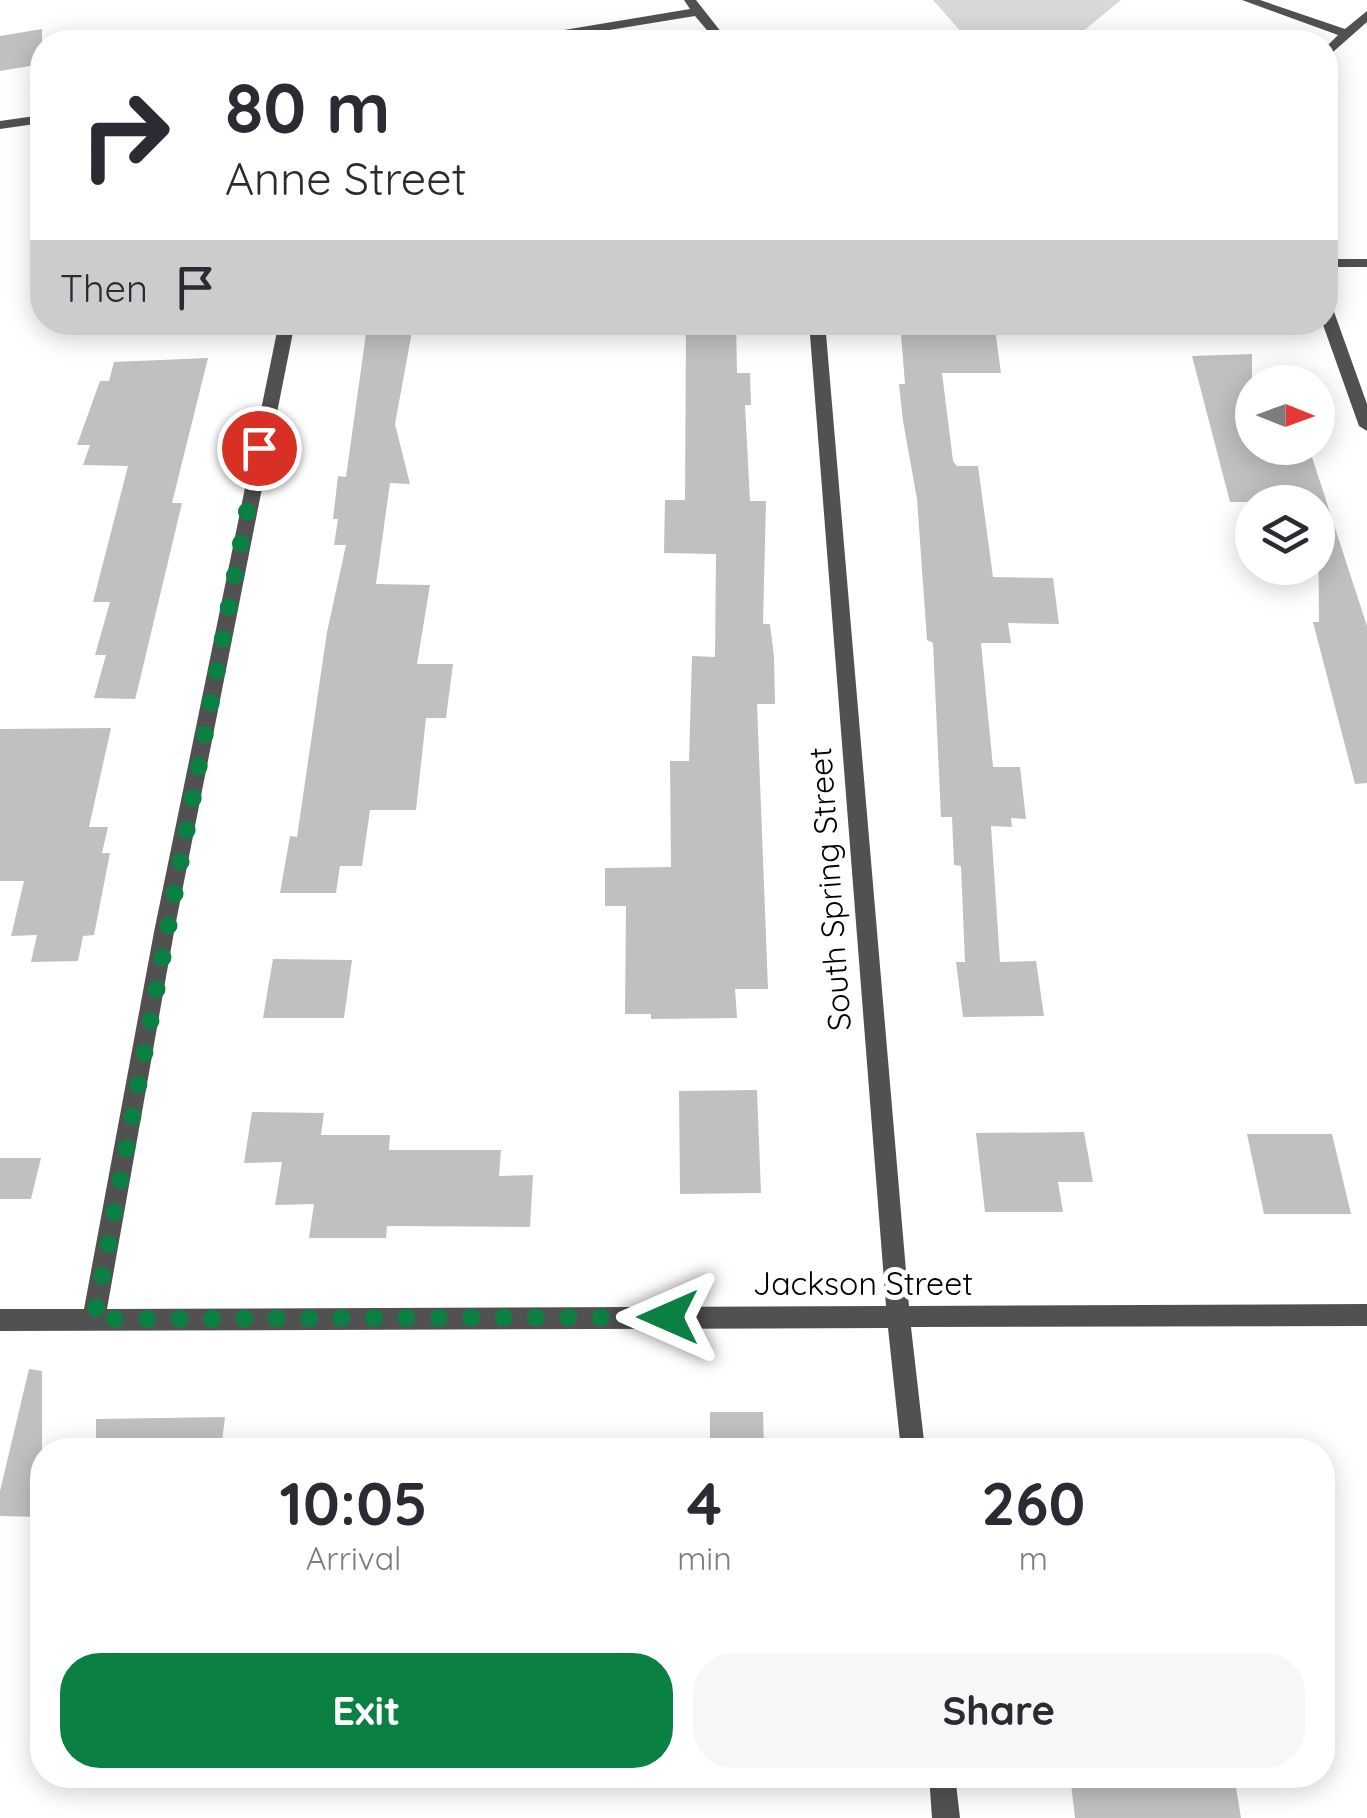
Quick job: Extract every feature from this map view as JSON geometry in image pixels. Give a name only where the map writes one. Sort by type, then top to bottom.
[{"type":"street","points":[[1248,0],[1335,30]]},
{"type":"street","points":[[575,30],[694,6],[713,30]]},
{"type":"street","points":[[1338,43],[1367,15]]},
{"type":"street","points":[[1338,31],[1347,34]]},
{"type":"street","points":[[0,126],[30,121]]},
{"type":"street","points":[[1338,264],[1367,263]]},
{"type":"street","points":[[94,1319],[179,855],[285,335]]},
{"type":"street","name":"South Spring Street","points":[[818,335],[860,802],[898,1316],[912,1438]]},
{"type":"street","points":[[1334,335],[1367,426]]},
{"type":"street","name":"Jackson Street","points":[[0,1320],[1367,1314]]},
{"type":"street","points":[[943,1788],[946,1818]]},
{"type":"shaded area","points":[[933,0],[1121,0],[1085,30],[959,30]]},
{"type":"building","points":[[30,31],[30,66],[0,71],[0,36]]},
{"type":"building","points":[[366,335],[411,335],[395,424],[410,484],[390,483],[376,584],[430,585],[417,664],[453,664],[446,718],[426,718],[416,810],[370,810],[362,866],[340,866],[336,893],[280,893],[290,836],[297,837],[327,632],[346,545],[334,545],[338,519],[333,519],[338,476],[346,477]]},
{"type":"building","points":[[686,335],[736,335],[737,373],[750,373],[751,405],[745,405],[750,501],[766,501],[763,624],[770,624],[775,704],[757,704],[768,989],[735,989],[737,1018],[651,1019],[651,1014],[625,1014],[626,906],[605,906],[605,868],[671,867],[670,761],[689,761],[692,656],[715,657],[716,554],[664,553],[665,500],[685,500]]},
{"type":"building","points":[[901,335],[996,335],[1001,373],[942,373],[953,461],[957,466],[978,466],[993,577],[1053,578],[1059,624],[1008,623],[1011,643],[981,643],[993,767],[1020,767],[1026,819],[1011,818],[1012,827],[991,826],[1000,962],[1036,961],[1044,1016],[963,1017],[956,962],[965,962],[961,866],[954,865],[952,817],[941,817],[933,643],[927,640],[917,499],[899,384],[905,384]]},
{"type":"building","points":[[1252,354],[1252,365],[1235,365],[1235,465],[1315,465],[1321,485],[1235,485],[1235,502],[1230,502],[1192,356]]},
{"type":"building","points":[[208,358],[172,503],[182,503],[135,699],[94,698],[106,655],[95,655],[110,602],[93,602],[128,466],[83,465],[90,445],[77,445],[100,381],[109,381],[114,362]]},
{"type":"building","points":[[1335,528],[1367,626],[1367,783],[1355,784],[1313,622],[1319,622],[1319,585],[1335,585]]},
{"type":"building","points":[[111,728],[89,827],[108,827],[102,853],[110,853],[94,935],[83,936],[78,961],[31,962],[37,935],[11,936],[24,881],[0,881],[0,729]]},
{"type":"building","points":[[273,959],[352,960],[344,1018],[263,1018]]},
{"type":"building","points":[[757,1090],[761,1193],[680,1194],[679,1091]]},
{"type":"building","points":[[252,1112],[324,1113],[321,1135],[390,1135],[389,1150],[501,1150],[499,1176],[533,1175],[530,1227],[387,1226],[386,1238],[309,1238],[314,1204],[275,1205],[282,1162],[244,1163]]},
{"type":"building","points":[[1084,1132],[1093,1182],[1058,1182],[1063,1212],[985,1212],[976,1133]]},
{"type":"building","points":[[1247,1134],[1332,1134],[1351,1214],[1264,1214]]},
{"type":"building","points":[[0,1158],[41,1158],[31,1199],[0,1199]]},
{"type":"building","points":[[29,1369],[42,1371],[42,1438],[30,1438],[30,1517],[0,1516],[0,1491]]},
{"type":"building","points":[[710,1412],[763,1412],[764,1438],[710,1438]]},
{"type":"building","points":[[225,1417],[222,1438],[96,1438],[96,1419]]},
{"type":"building","points":[[1072,1788],[1236,1788],[1241,1818],[1075,1818]]},
{"type":"route","points":[[259,448],[164,932],[94,1319],[668,1317]]}]
